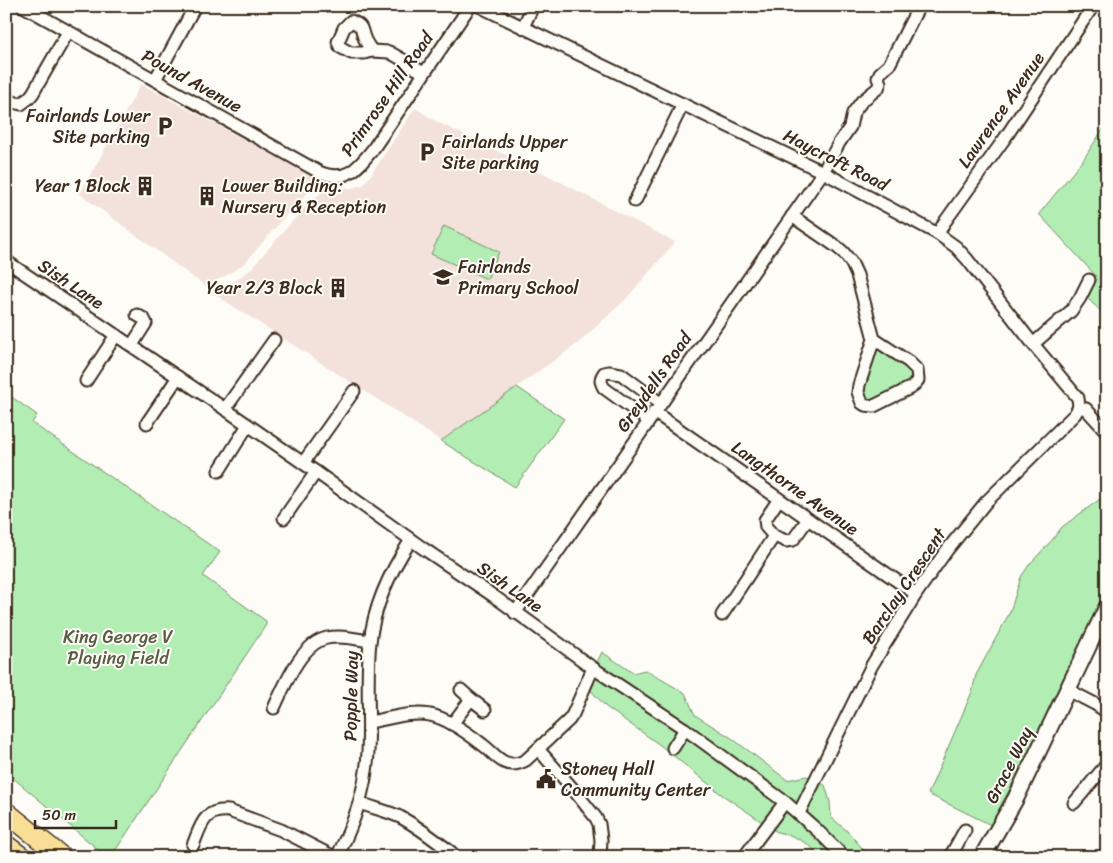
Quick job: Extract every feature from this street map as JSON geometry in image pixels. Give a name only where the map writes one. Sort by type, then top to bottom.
[{"type":"main road","points":[[6,812],[62,857]]},
{"type":"main road","points":[[6,845],[22,857]]},
{"type":"street","name":"Pound Avenue","points":[[23,6],[319,172],[331,176],[347,174]]},
{"type":"street","points":[[156,80],[195,6]]},
{"type":"street","name":"Primrose Hill Road","points":[[347,174],[357,168],[373,149],[470,6]]},
{"type":"street","name":"Haycroft Road","points":[[479,6],[823,172],[938,234],[956,247],[967,259],[1078,398],[1079,407],[1086,409],[1107,432]]},
{"type":"street","points":[[523,27],[533,6]]},
{"type":"street","name":"Greydells Road","points":[[515,613],[823,172],[850,127],[853,113],[862,101],[878,88],[880,72],[889,65],[919,6]]},
{"type":"street","name":"Lawrence Avenue","points":[[938,234],[1092,6]]},
{"type":"street","points":[[6,98],[21,104],[30,98],[68,32]]},
{"type":"street","points":[[372,51],[389,52],[424,73]]},
{"type":"street","points":[[635,201],[683,104]]},
{"type":"street","points":[[792,216],[837,247],[851,262],[874,339],[858,392],[862,403],[874,406],[912,387],[918,380],[918,370],[874,339]]},
{"type":"street","name":"Sish Lane","points":[[6,261],[226,409],[495,597],[593,668],[685,729],[786,802],[818,830],[844,857]]},
{"type":"street","points":[[1033,344],[1071,311],[1089,280]]},
{"type":"street","points":[[132,345],[146,324],[144,319],[137,315]]},
{"type":"street","points":[[86,381],[116,335]]},
{"type":"street","points":[[226,409],[274,340]]},
{"type":"street","points":[[147,423],[178,377]]},
{"type":"street","points":[[304,463],[354,391]]},
{"type":"street","name":"Barclay Crescent","points":[[799,813],[872,665],[916,594],[947,550],[986,502],[1075,414],[1079,407]]},
{"type":"street","name":"Langthorne Avenue","points":[[654,412],[916,594]]},
{"type":"street","points":[[219,471],[248,425]]},
{"type":"street","points":[[284,518],[316,472]]},
{"type":"street","points":[[779,499],[765,520],[768,529],[774,536],[786,541],[793,540],[808,519]]},
{"type":"street","points":[[722,615],[774,536]]},
{"type":"street","name":"Popple Way","points":[[335,857],[349,834],[360,803],[365,776],[368,753],[367,698],[370,641],[375,618],[383,592],[397,563],[412,540]]},
{"type":"street","name":"Grace Way","points":[[982,857],[1016,798],[1107,607]]},
{"type":"street","points":[[274,708],[286,682],[308,649],[317,641],[343,636],[370,641]]},
{"type":"street","points":[[368,722],[417,713],[438,717],[482,744],[504,762],[510,764],[520,763],[526,760],[569,720],[593,668]]},
{"type":"street","points":[[461,690],[485,710]]},
{"type":"street","points":[[1068,690],[1107,712]]},
{"type":"street","points":[[452,724],[472,699]]},
{"type":"street","points":[[679,747],[685,729]]},
{"type":"street","points":[[538,749],[596,818],[599,824],[601,840],[600,857]]},
{"type":"street","points":[[1074,803],[1107,764]]},
{"type":"street","points":[[744,857],[786,802]]},
{"type":"street","points":[[360,803],[400,817],[419,828],[452,855]]},
{"type":"street","points":[[194,845],[203,821],[207,816],[223,810],[281,830],[335,857]]},
{"type":"street","points":[[950,857],[965,830]]},
{"type":"shaded area","points":[[141,84],[320,180],[284,217],[245,263],[205,286],[80,194]]},
{"type":"shaded area","name":"Fairlands Primary School","points":[[415,108],[437,122],[547,175],[675,242],[625,300],[577,344],[441,441],[213,293],[232,283],[250,270],[304,208],[328,187],[351,188],[363,185]]},
{"type":"green space","points":[[1107,123],[1107,317],[1087,298],[1096,276],[1039,214],[1083,160]]},
{"type":"green space","points":[[444,226],[499,252],[487,279],[431,254]]},
{"type":"green space","points":[[878,348],[911,369],[914,376],[910,383],[875,402],[866,400],[862,390],[875,351]]},
{"type":"green space","points":[[517,387],[564,419],[515,487],[441,441]]},
{"type":"green space","name":"King George V Playing Field","points":[[6,393],[37,415],[32,423],[220,552],[203,576],[266,621],[266,625],[111,857],[107,857],[6,772]]},
{"type":"green space","points":[[1107,494],[1107,591],[1027,756],[991,825],[928,794],[972,692],[976,675],[1010,612],[1021,577],[1062,527]]},
{"type":"green space","points":[[602,652],[633,673],[645,670],[685,693],[695,715],[733,739],[787,780],[807,776],[825,785],[830,802],[831,817],[847,831],[870,857],[822,857],[806,843],[790,835],[777,832],[721,794],[660,745],[606,707],[586,685]]},
{"type":"place","name":"Fairlands Lower Site parking","points":[[165,126]]},
{"type":"place","name":"Fairlands Upper Site parking","points":[[427,152]]},
{"type":"place","name":"Year 1 Block","points":[[145,186]]},
{"type":"place","name":"Lower Building: Nursery & Reception","points":[[207,196]]},
{"type":"place","name":"Fairlands Primary School","points":[[443,277]]},
{"type":"place","name":"Year 2/3 Block","points":[[338,288]]},
{"type":"place","name":"Stoney Hall Community Center","points":[[546,779]]}]
